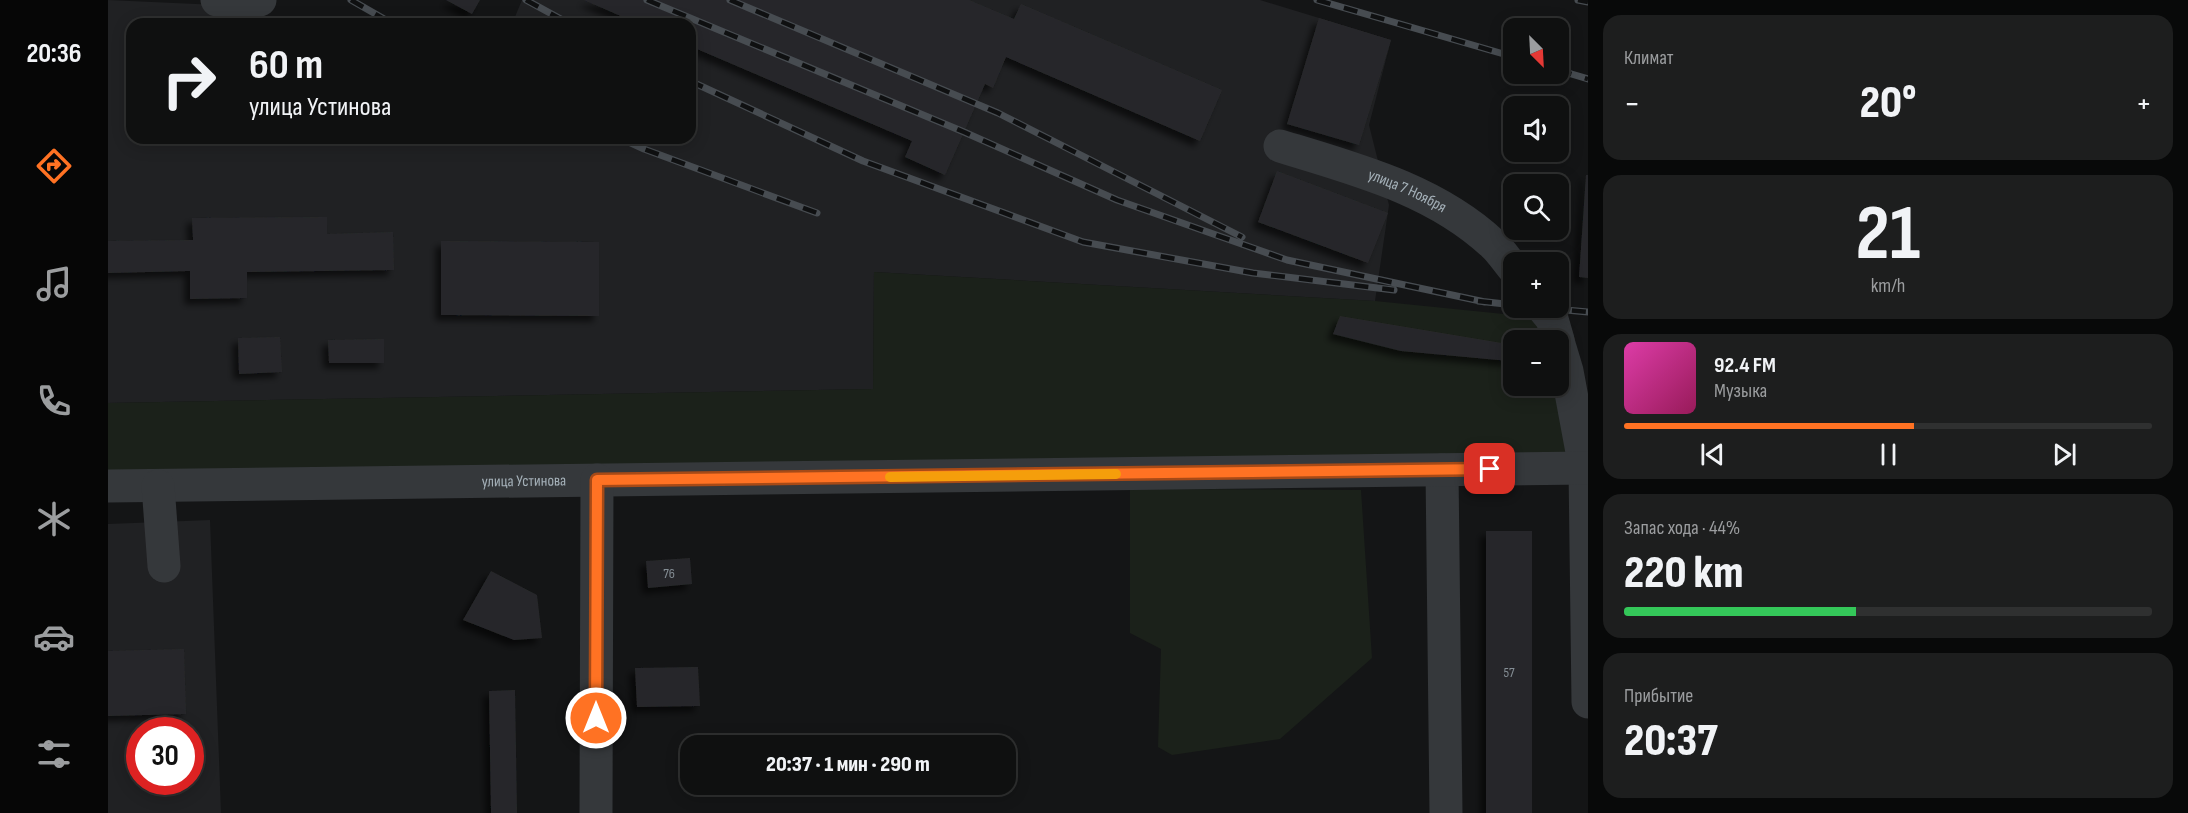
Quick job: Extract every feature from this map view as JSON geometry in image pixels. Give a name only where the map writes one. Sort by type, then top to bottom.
[{"type":"street","points":[[218,0],[240,6],[260,0]]},
{"type":"street","name":"улица 7 Ноября","points":[[1280,146],[1378,176],[1448,209],[1494,245],[1503,256]]},
{"type":"street","points":[[1569,381],[1586,468],[1588,702]]},
{"type":"street","name":"улица Устинова","points":[[108,486],[1586,468]]},
{"type":"street","points":[[1442,470],[1446,813]]},
{"type":"street","points":[[596,813],[597,480]]},
{"type":"street","points":[[158,486],[164,566]]},
{"type":"shaded area","points":[[108,0],[240,6],[269,18],[126,18],[126,144],[696,144],[696,18],[514,18],[522,0],[1260,0],[1391,40],[1369,125],[1389,205],[1375,301],[874,272],[873,389],[108,403]]},
{"type":"shaded area","points":[[874,272],[1375,301],[1503,314],[1503,318],[1552,319],[1555,330],[1503,330],[1503,396],[1561,396],[1585,468],[108,486],[108,403],[873,389]]},
{"type":"shaded area","points":[[1130,489],[1361,490],[1372,658],[1280,739],[1172,755],[1158,747],[1161,649],[1130,633]]},
{"type":"shaded area","points":[[210,520],[221,813],[108,813],[108,524]]},
{"type":"building","points":[[446,0],[480,0],[472,14]]},
{"type":"building","points":[[584,0],[969,0],[1014,19],[1021,4],[1222,90],[1200,141],[1006,57],[993,88],[985,84],[945,175],[905,157],[912,141],[696,49],[696,18],[625,18]]},
{"type":"building","points":[[1319,18],[1391,40],[1359,145],[1287,124]]},
{"type":"building","points":[[1277,171],[1388,213],[1368,263],[1258,222]]},
{"type":"building","points":[[1586,175],[1588,175],[1588,278],[1579,277]]},
{"type":"building","points":[[327,217],[327,234],[393,232],[394,270],[247,272],[247,298],[190,299],[190,271],[108,273],[108,241],[193,240],[192,218]]},
{"type":"building","points":[[441,241],[599,242],[599,316],[441,315]]},
{"type":"building","points":[[1340,316],[1503,343],[1503,360],[1401,351],[1333,334]]},
{"type":"building","points":[[280,337],[282,372],[239,374],[238,338]]},
{"type":"building","points":[[384,339],[384,363],[329,363],[328,340]]},
{"type":"building","points":[[1486,531],[1532,531],[1532,813],[1486,813]]},
{"type":"building","points":[[690,558],[692,584],[648,588],[646,561]]},
{"type":"building","points":[[491,571],[537,595],[542,638],[514,640],[463,620]]},
{"type":"building","points":[[184,649],[186,714],[108,716],[108,651]]},
{"type":"building","points":[[698,667],[700,706],[637,707],[635,668]]},
{"type":"building","points":[[515,690],[517,813],[491,813],[489,691]]},
{"type":"railway","points":[[351,0],[382,18]]},
{"type":"railway","points":[[526,0],[559,18]]},
{"type":"railway","points":[[647,0],[690,18]]},
{"type":"railway","points":[[730,0],[998,113],[1242,237]]},
{"type":"railway","points":[[1317,0],[1503,54]]},
{"type":"railway","points":[[1578,0],[1588,2]]},
{"type":"railway","points":[[696,20],[964,132],[1117,200],[1287,260],[1485,302]]},
{"type":"railway","points":[[1569,73],[1588,79]]},
{"type":"railway","points":[[696,84],[863,161],[1083,242],[1253,273],[1394,290]]},
{"type":"railway","points":[[633,144],[817,213]]},
{"type":"railway","points":[[1478,301],[1503,304]]},
{"type":"railway","points":[[1569,310],[1588,312]]},
{"type":"slow traffic","points":[[890,477],[1116,474]]},
{"type":"route","points":[[596,718],[597,480],[1490,469]]}]
